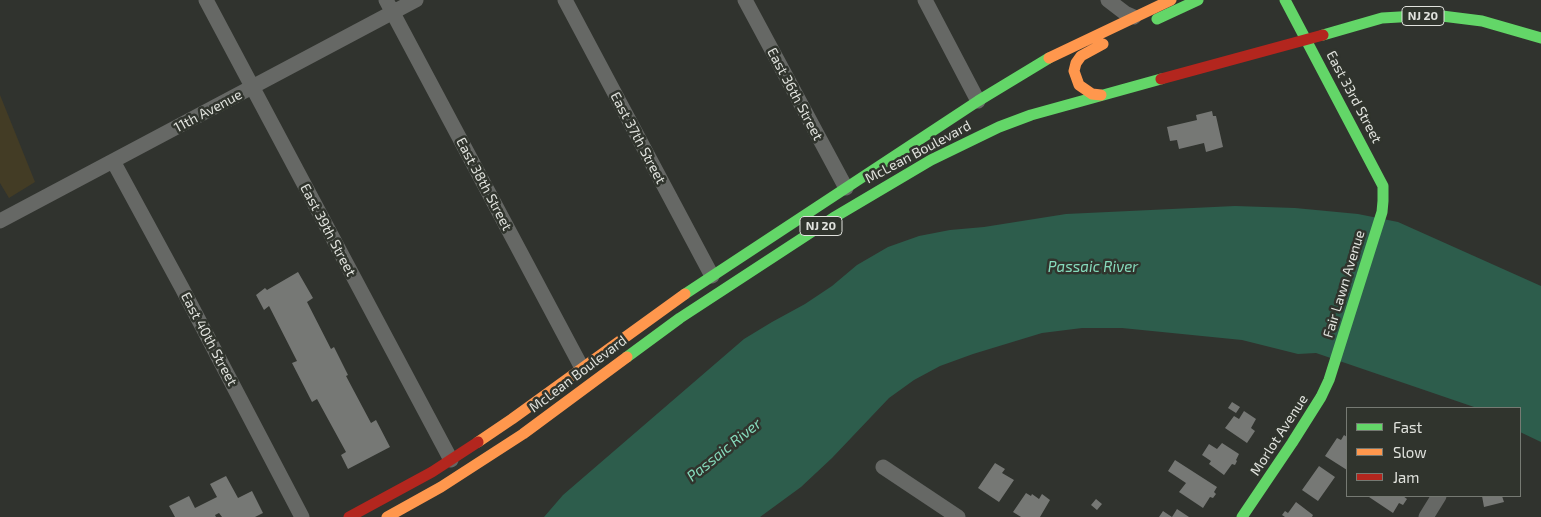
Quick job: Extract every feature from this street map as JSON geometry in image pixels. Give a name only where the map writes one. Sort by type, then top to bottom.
[{"type":"main road","name":"McLean Boulevard","points":[[349,517],[395,493],[450,460],[512,419],[712,276],[978,101],[1049,58],[1171,0]]},
{"type":"main road","points":[[1101,95],[1092,94],[1079,85],[1074,71],[1076,63],[1081,56],[1090,50],[1198,0]]},
{"type":"main road","name":"East 33rd Street","points":[[1285,0],[1379,178],[1384,194],[1382,212]]},
{"type":"main road","points":[[1382,18],[1418,4]]},
{"type":"main road","name":"McLean Boulevard","points":[[387,517],[441,487],[522,434],[680,318],[819,227],[898,178],[960,145],[999,127],[1031,115],[1101,95],[1382,18],[1458,17],[1482,21],[1541,38]]},
{"type":"main road","name":"Fair Lawn Avenue","points":[[1334,365],[1382,212]]},
{"type":"main road","name":"Morlot Avenue","points":[[1242,517],[1317,404],[1334,365]]},
{"type":"street","name":"East 39th Street","points":[[206,0],[450,460]]},
{"type":"street","name":"11th Avenue","points":[[0,221],[252,87],[390,6],[416,0]]},
{"type":"street","name":"East 37th Street","points":[[565,0],[712,276]]},
{"type":"street","name":"East 36th Street","points":[[745,0],[846,188]]},
{"type":"street","points":[[925,0],[978,101]]},
{"type":"street","points":[[1108,0],[1124,14],[1134,17]]},
{"type":"street","name":"East 38th Street","points":[[390,6],[582,368]]},
{"type":"street","name":"East 40th Street","points":[[113,161],[302,517]]},
{"type":"street","points":[[883,467],[958,517]]},
{"type":"street","points":[[1426,517],[1438,497]]},
{"type":"shaded area","points":[[0,95],[35,182],[9,198],[0,183]]},
{"type":"water","name":"Passaic River","points":[[1235,206],[1295,208],[1358,214],[1398,222],[1541,286],[1541,442],[1521,432],[1521,407],[1474,407],[1316,353],[1298,354],[1242,340],[1122,328],[1082,328],[1042,333],[973,354],[940,366],[914,380],[889,398],[832,458],[801,487],[760,517],[544,517],[563,495],[744,339],[805,304],[832,286],[857,265],[888,247],[919,236],[950,230],[984,227],[1066,214]]},
{"type":"building","points":[[1212,111],[1213,116],[1216,116],[1223,147],[1206,152],[1204,143],[1179,149],[1177,140],[1170,141],[1167,127],[1197,120],[1196,115]]},
{"type":"building","points":[[298,272],[313,298],[307,302],[331,349],[334,347],[348,375],[346,376],[371,423],[376,420],[390,447],[348,469],[341,455],[346,452],[317,399],[312,402],[292,363],[297,361],[269,306],[264,310],[256,295],[265,288],[267,290]]},
{"type":"building","points":[[1232,402],[1240,407],[1236,413],[1228,408]]},
{"type":"building","points":[[1244,411],[1256,419],[1251,428],[1255,431],[1247,443],[1225,428],[1234,416],[1239,419]]},
{"type":"building","points":[[1344,435],[1346,436],[1346,469],[1325,456],[1337,438],[1341,440]]},
{"type":"building","points":[[1222,443],[1239,454],[1235,465],[1232,464],[1224,475],[1209,464],[1211,461],[1202,455],[1209,444],[1217,449]]},
{"type":"building","points":[[1175,460],[1217,487],[1214,492],[1216,494],[1213,498],[1210,497],[1203,508],[1179,492],[1186,483],[1168,471]]},
{"type":"building","points":[[995,463],[1005,469],[1002,473],[1014,480],[999,502],[978,488]]},
{"type":"building","points":[[1319,466],[1335,477],[1318,501],[1302,490]]},
{"type":"building","points":[[226,476],[238,498],[252,491],[263,513],[255,517],[222,517],[219,513],[215,515],[216,517],[175,517],[169,506],[189,496],[195,508],[217,497],[210,484]]},
{"type":"building","points":[[1026,493],[1031,496],[1032,494],[1039,499],[1042,494],[1050,500],[1040,517],[1021,517],[1013,512]]},
{"type":"building","points":[[1369,497],[1404,497],[1407,499],[1403,505],[1399,503],[1393,513]]},
{"type":"building","points":[[1482,497],[1502,497],[1504,502],[1484,507]]},
{"type":"building","points":[[1096,499],[1102,504],[1097,510],[1091,505]]},
{"type":"building","points":[[1296,502],[1313,515],[1312,517],[1285,517],[1282,515],[1285,511],[1288,513]]},
{"type":"building","points":[[1177,509],[1189,517],[1172,517]]},
{"type":"building","points":[[1163,511],[1172,517],[1159,517]]},
{"type":"traffic: fast","points":[[1157,19],[1198,0]]},
{"type":"traffic: fast","points":[[1242,517],[1292,443],[1321,397],[1329,380],[1382,212],[1383,201],[1383,186],[1285,0]]},
{"type":"traffic: fast","points":[[1323,35],[1382,18],[1434,15],[1482,21],[1541,38]]},
{"type":"traffic: fast","points":[[685,294],[978,101],[1049,58]]},
{"type":"traffic: fast","points":[[627,357],[680,318],[833,218],[931,160],[999,127],[1031,115],[1161,79]]},
{"type":"traffic: slow","points":[[1049,58],[1171,0]]},
{"type":"traffic: slow","points":[[1101,95],[1092,94],[1079,85],[1074,71],[1076,63],[1081,56],[1103,44]]},
{"type":"traffic: slow","points":[[478,442],[685,294]]},
{"type":"traffic: slow","points":[[387,517],[441,487],[523,434],[627,357]]},
{"type":"traffic: jam","points":[[1161,79],[1323,35]]},
{"type":"traffic: jam","points":[[349,517],[432,472],[478,442]]}]
